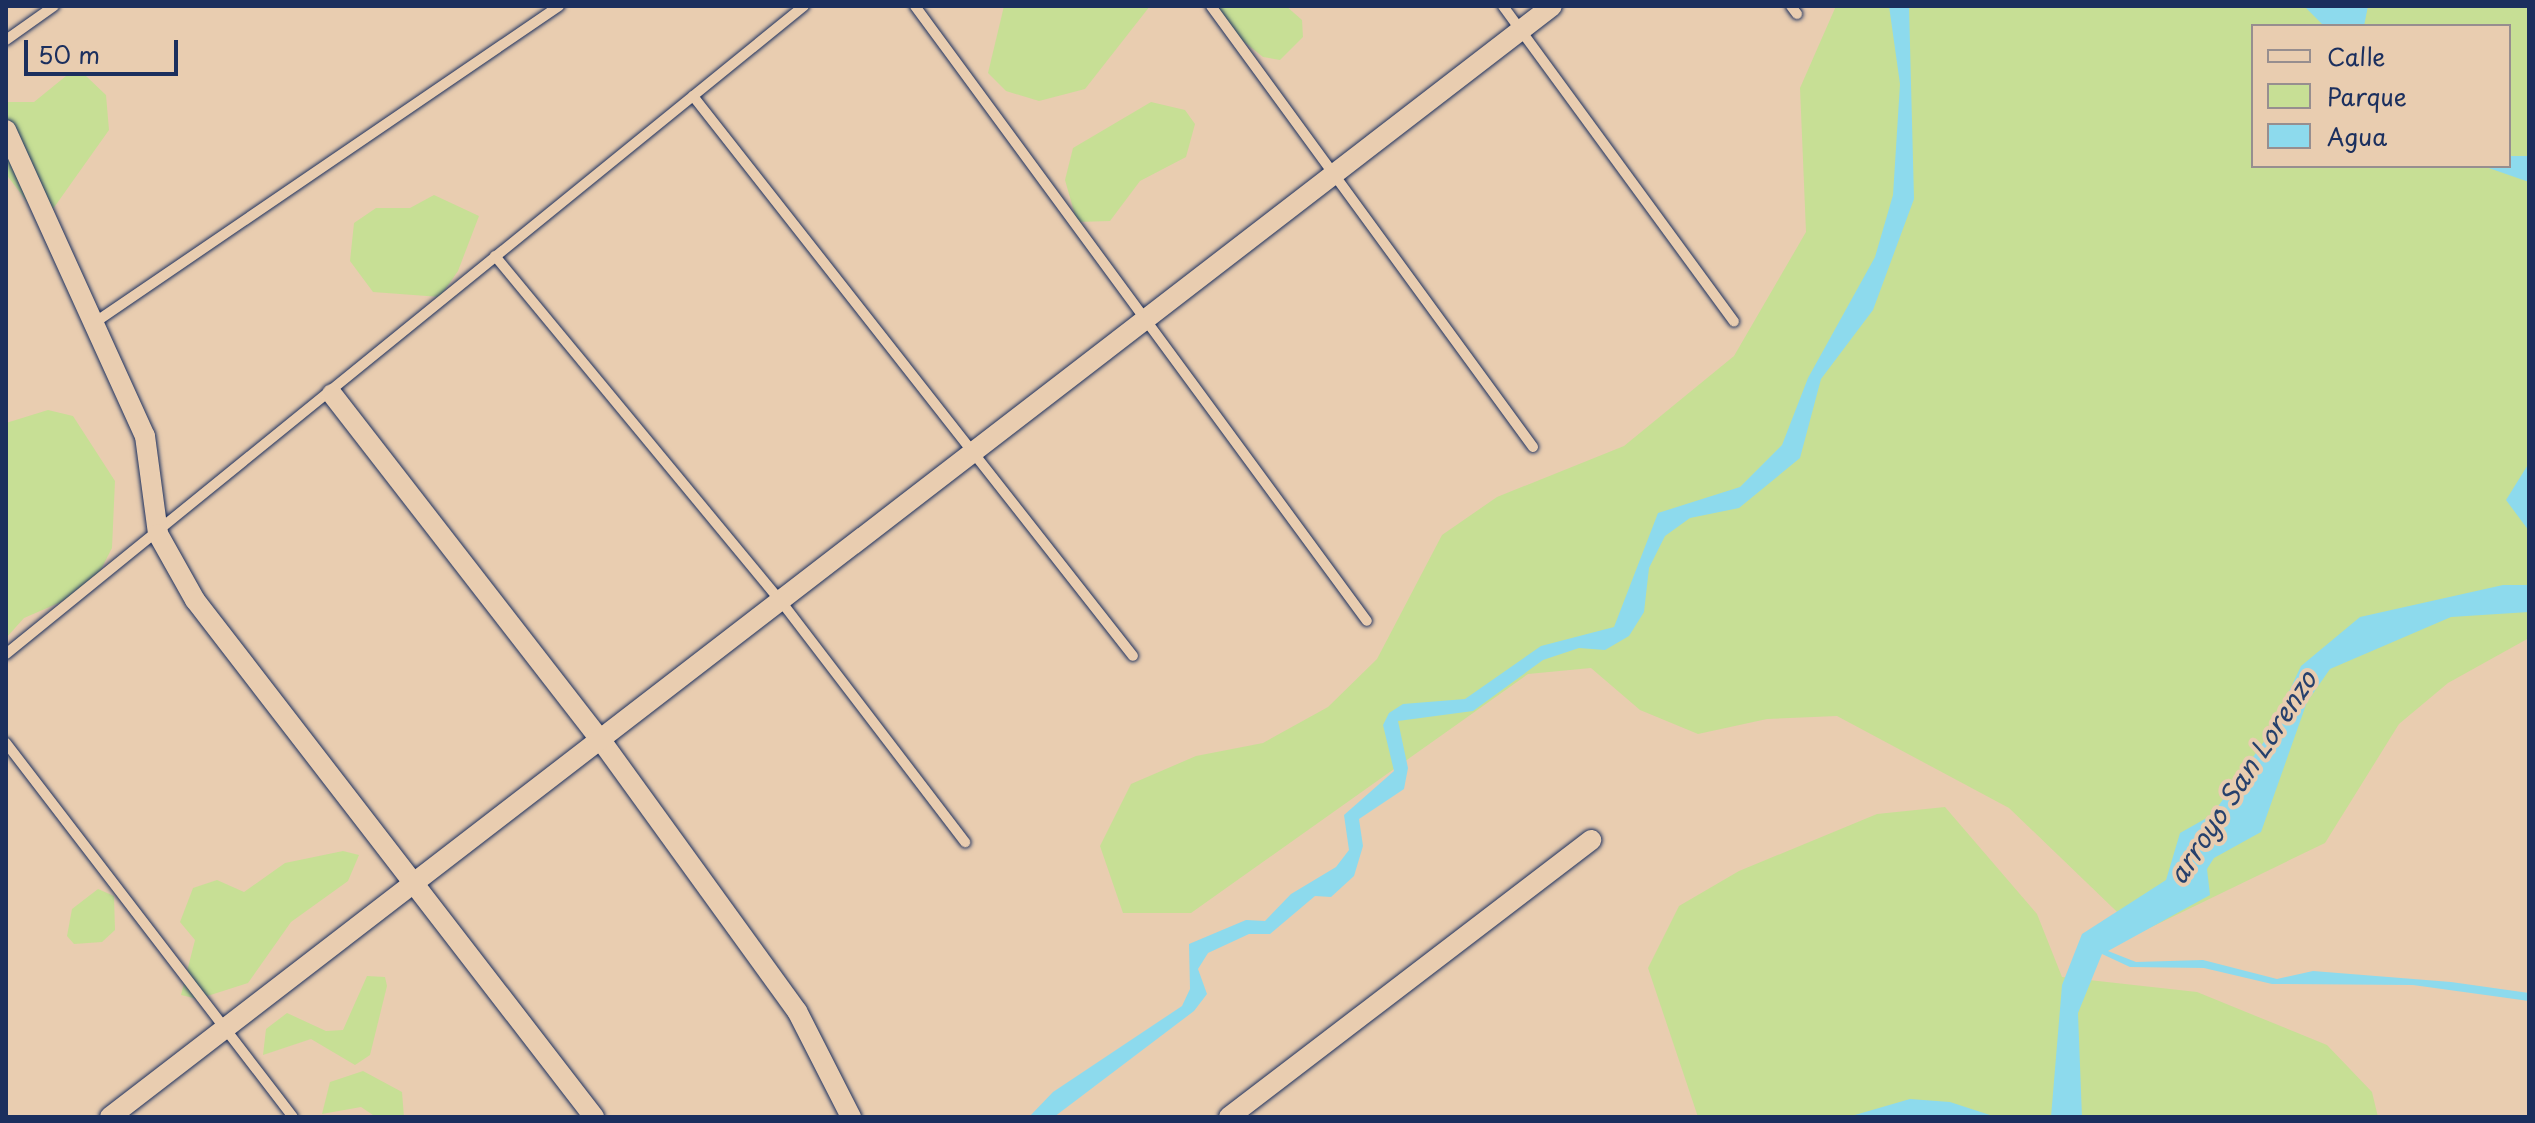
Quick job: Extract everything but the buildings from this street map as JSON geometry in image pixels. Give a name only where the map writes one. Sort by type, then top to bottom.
[{"type":"street","points":[[110,1117],[1552,6]]},
{"type":"street","points":[[6,130],[145,436],[158,534],[195,600],[594,1117]]},
{"type":"street","points":[[332,394],[600,739],[797,1011],[851,1117]]},
{"type":"street","points":[[1229,1117],[1591,840]]},
{"type":"lane","points":[[6,40],[54,6]]},
{"type":"lane","points":[[94,323],[559,6]]},
{"type":"lane","points":[[6,654],[332,394],[495,256],[804,6]]},
{"type":"lane","points":[[915,6],[1149,317],[1367,621]]},
{"type":"lane","points":[[1211,6],[1336,172],[1533,447]]},
{"type":"lane","points":[[1503,6],[1734,322]]},
{"type":"lane","points":[[693,96],[969,455],[1133,656]]},
{"type":"lane","points":[[495,256],[780,600],[965,842]]},
{"type":"lane","points":[[6,743],[293,1117]]},
{"type":"green space","points":[[1004,6],[1150,6],[1085,89],[1039,101],[1006,91],[988,73]]},
{"type":"green space","points":[[1213,6],[1286,6],[1302,20],[1303,37],[1280,60],[1263,57],[1223,25]]},
{"type":"green space","points":[[1836,6],[2529,6],[2529,638],[2448,683],[2399,724],[2325,843],[2139,933],[2009,808],[1837,716],[1767,719],[1698,734],[1640,710],[1591,668],[1528,674],[1191,913],[1123,913],[1100,846],[1131,784],[1196,756],[1263,743],[1328,707],[1377,659],[1442,535],[1497,497],[1624,446],[1734,356],[1806,232],[1800,88]]},
{"type":"green space","points":[[66,76],[86,76],[106,95],[109,130],[43,223],[6,174],[6,102],[34,102]]},
{"type":"green space","points":[[1151,102],[1185,110],[1195,124],[1186,157],[1140,181],[1110,221],[1077,222],[1065,180],[1073,148]]},
{"type":"green space","points":[[434,195],[479,216],[458,271],[440,297],[373,292],[350,261],[354,223],[376,208],[410,208]]},
{"type":"green space","points":[[48,410],[73,416],[115,481],[112,548],[91,589],[24,618],[6,638],[6,423]]},
{"type":"green space","points":[[1945,807],[2037,914],[2062,977],[2197,992],[2327,1045],[2372,1092],[2378,1117],[1698,1117],[1648,968],[1679,906],[1739,871],[1877,814]]},
{"type":"green space","points":[[343,851],[359,855],[348,881],[291,922],[248,983],[198,999],[181,995],[195,940],[180,922],[193,888],[217,880],[244,892],[285,863]]},
{"type":"green space","points":[[98,889],[114,896],[115,930],[102,942],[74,944],[67,936],[72,909]]},
{"type":"green space","points":[[367,976],[385,977],[387,986],[370,1055],[355,1065],[311,1039],[263,1055],[266,1029],[287,1013],[326,1031],[343,1030]]},
{"type":"green space","points":[[363,1071],[402,1092],[404,1117],[376,1117],[361,1107],[322,1114],[330,1082]]},
{"type":"water","points":[[1889,6],[1909,6],[1914,199],[1873,310],[1821,379],[1800,458],[1739,508],[1690,518],[1665,536],[1649,568],[1644,612],[1629,636],[1605,650],[1579,648],[1543,660],[1473,711],[1398,721],[1408,768],[1404,789],[1359,819],[1363,846],[1354,876],[1331,897],[1315,896],[1270,934],[1249,934],[1208,953],[1198,969],[1207,994],[1194,1011],[1054,1117],[1029,1117],[1053,1092],[1182,1006],[1190,989],[1189,944],[1246,920],[1265,921],[1291,894],[1336,867],[1349,850],[1344,815],[1394,771],[1383,725],[1389,713],[1403,704],[1465,699],[1541,646],[1614,627],[1658,513],[1740,487],[1782,445],[1808,378],[1875,257],[1893,195],[1900,84]]},
{"type":"water","points":[[2304,6],[2368,6],[2364,24],[2322,24]]},
{"type":"water","points":[[2511,156],[2529,156],[2529,182],[2489,168],[2511,168]]},
{"type":"water","points":[[2529,463],[2529,531],[2506,500]]},
{"type":"water","name":"arroyo San Lorenzo","points":[[2503,585],[2529,585],[2529,612],[2451,617],[2330,669],[2307,702],[2261,832],[2214,858],[2207,869],[2210,895],[2108,951],[2136,962],[2203,960],[2277,979],[2313,971],[2451,982],[2529,993],[2529,1001],[2413,985],[2272,984],[2204,968],[2130,967],[2102,954],[2078,1013],[2082,1117],[2051,1117],[2062,985],[2082,934],[2166,880],[2180,833],[2212,815],[2268,736],[2301,666],[2360,617]]},
{"type":"water","points":[[1910,1099],[1950,1102],[1996,1117],[1848,1117]]}]
